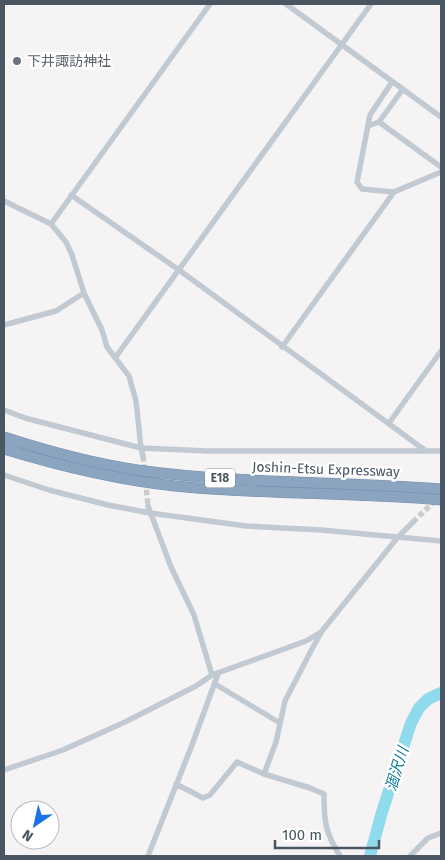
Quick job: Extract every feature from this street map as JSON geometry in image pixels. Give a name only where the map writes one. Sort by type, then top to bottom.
[{"type":"highway","name":"Joshin-Etsu Expressway","points":[[4,437],[66,455],[136,470],[209,477],[441,489]]},
{"type":"highway","name":"Joshin-Etsu Expressway","points":[[4,449],[101,475],[173,486],[441,500]]},
{"type":"street","points":[[52,224],[210,4]]},
{"type":"street","points":[[286,4],[441,117]]},
{"type":"street","points":[[115,358],[371,4]]},
{"type":"street","points":[[392,82],[370,115],[357,182],[362,189],[394,192],[441,172]]},
{"type":"street","points":[[368,126],[379,122],[403,89]]},
{"type":"street","points":[[379,122],[441,167]]},
{"type":"street","points":[[282,347],[394,192]]},
{"type":"street","points":[[72,195],[179,270],[426,451]]},
{"type":"street","points":[[4,200],[52,224],[66,242],[72,254],[84,294],[102,330],[107,347],[123,365],[129,376],[136,401],[140,448],[143,456]]},
{"type":"street","points":[[4,325],[56,311],[84,294]]},
{"type":"street","points":[[389,423],[441,351]]},
{"type":"street","points":[[4,410],[24,418],[140,448],[207,451],[441,451]]},
{"type":"street","points":[[4,475],[83,499],[150,513],[246,526],[321,530],[441,541]]},
{"type":"street","points":[[148,506],[171,567],[194,615],[215,675],[215,684],[148,856]]},
{"type":"street","points":[[264,774],[276,742],[285,701],[299,671],[322,631],[413,522]]},
{"type":"street","points":[[4,770],[63,750],[162,704],[215,675],[306,641],[322,631]]},
{"type":"street","points":[[215,684],[280,723]]},
{"type":"street","points":[[176,784],[204,798],[210,795],[237,762],[264,774],[324,794],[324,821],[332,843],[340,856]]},
{"type":"street","points":[[410,856],[428,838],[441,833]]},
{"type":"waterway","name":"涸沢川","points":[[370,856],[411,723],[419,708],[428,699],[441,693]]},
{"type":"tunnel","points":[[143,456],[148,506]]},
{"type":"tunnel","points":[[413,522],[441,495]]},
{"type":"place","name":"下井諏訪神社","points":[[17,61]]}]
